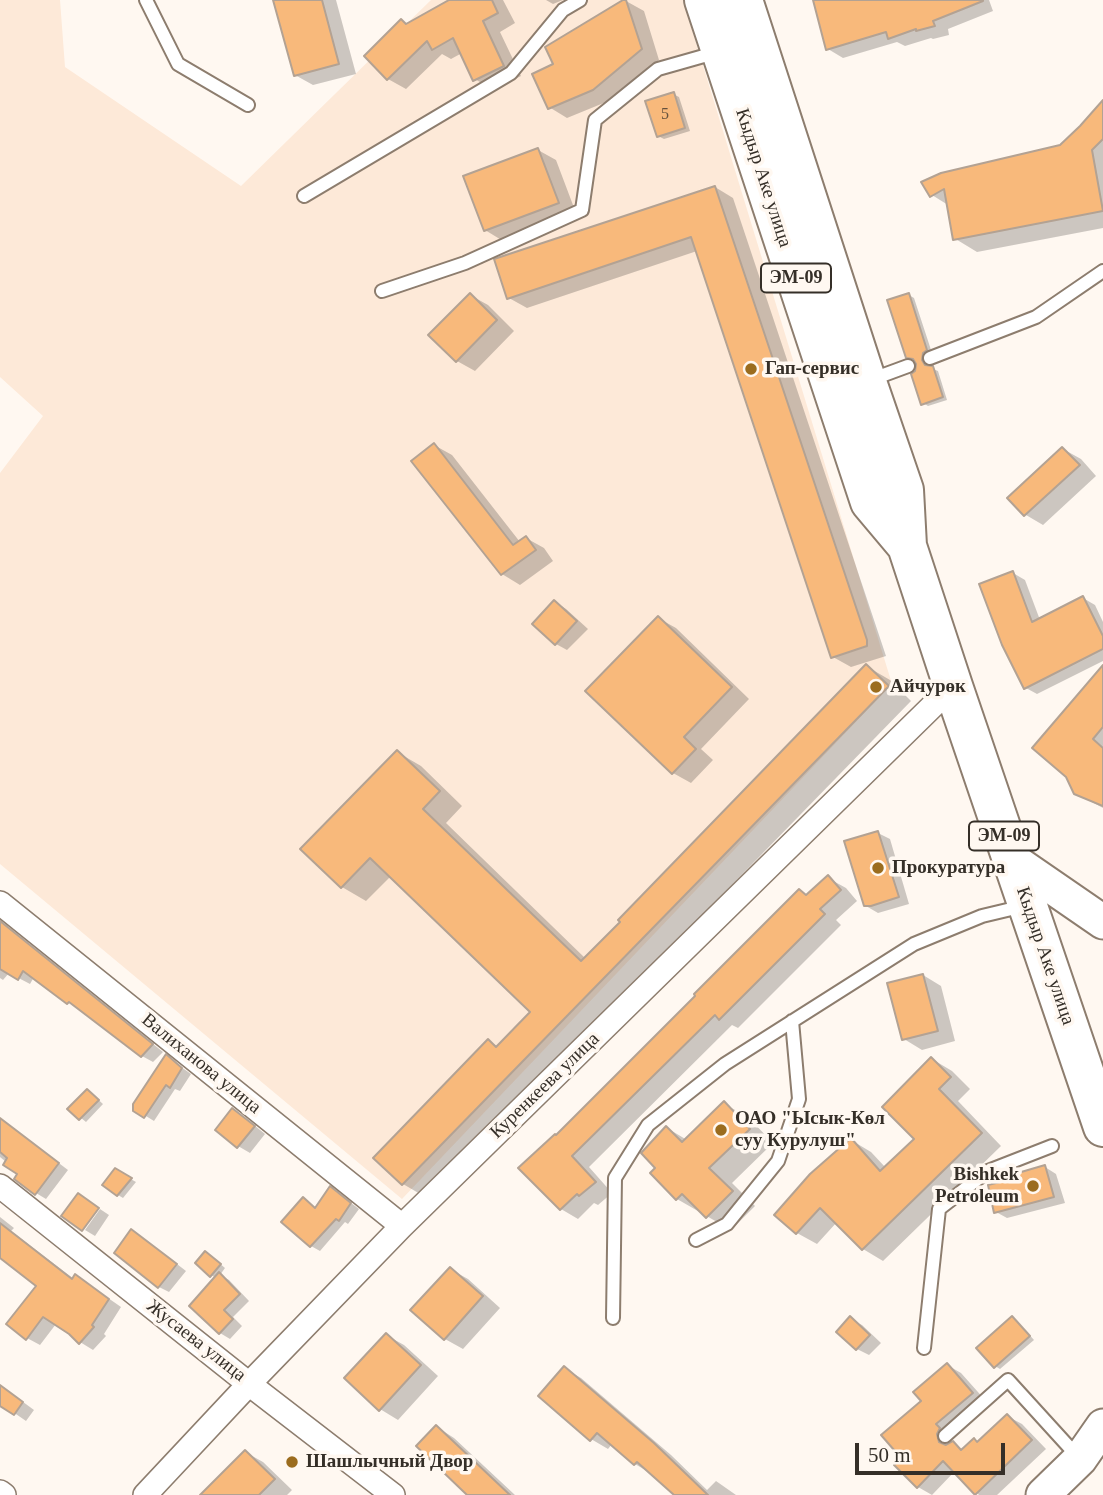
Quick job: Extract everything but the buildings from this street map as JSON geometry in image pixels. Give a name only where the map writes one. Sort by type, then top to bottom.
[{"type":"highway","name":"Кыдыр Аке улица","points":[[704,0],[870,502],[907,546]]},
{"type":"highway","name":"Кыдыр Аке улица","points":[[743,0],[904,490],[907,546],[1103,1127]]},
{"type":"main road","points":[[1013,860],[1103,922]]},
{"type":"main road","points":[[1043,1495],[1091,1458],[1103,1426]]},
{"type":"street","name":"Куренкеева улица","points":[[145,1495],[402,1226],[953,686]]},
{"type":"street","name":"Валиханова улица","points":[[0,902],[402,1226]]},
{"type":"street","name":"Жусаева улица","points":[[0,1186],[393,1495]]},
{"type":"lane","points":[[146,0],[178,64],[248,105]]},
{"type":"lane","points":[[304,196],[511,73],[563,10],[580,0]]},
{"type":"lane","points":[[382,291],[465,263],[582,210],[595,120],[658,69],[721,51]]},
{"type":"lane","points":[[930,358],[1037,317],[1103,271]]},
{"type":"lane","points":[[867,382],[908,366]]},
{"type":"lane","points":[[612,1318],[615,1178],[648,1125],[725,1064],[914,944],[982,916],[1028,905]]},
{"type":"lane","points":[[696,1240],[727,1224],[778,1161],[799,1099],[792,1021]]},
{"type":"lane","points":[[924,1348],[939,1209],[988,1171],[1052,1146]]},
{"type":"lane","points":[[945,1436],[1007,1380],[1091,1458]]},
{"type":"shaded area","points":[[0,0],[60,0],[65,67],[241,186],[431,0],[683,0],[892,684],[402,1199],[0,864],[0,473],[43,416],[0,377]]},
{"type":"place","name":"Гап-сервис","points":[[751,369]]},
{"type":"place","name":"Айчурөк","points":[[876,687]]},
{"type":"place","name":"Прокуратура","points":[[878,868]]},
{"type":"place","name":"ОАО \"Ысык-Көл суу Курулуш\"","points":[[721,1130]]},
{"type":"place","name":"Bishkek Petroleum","points":[[1033,1186]]},
{"type":"place","name":"Шашлычный Двор","points":[[292,1462]]}]
